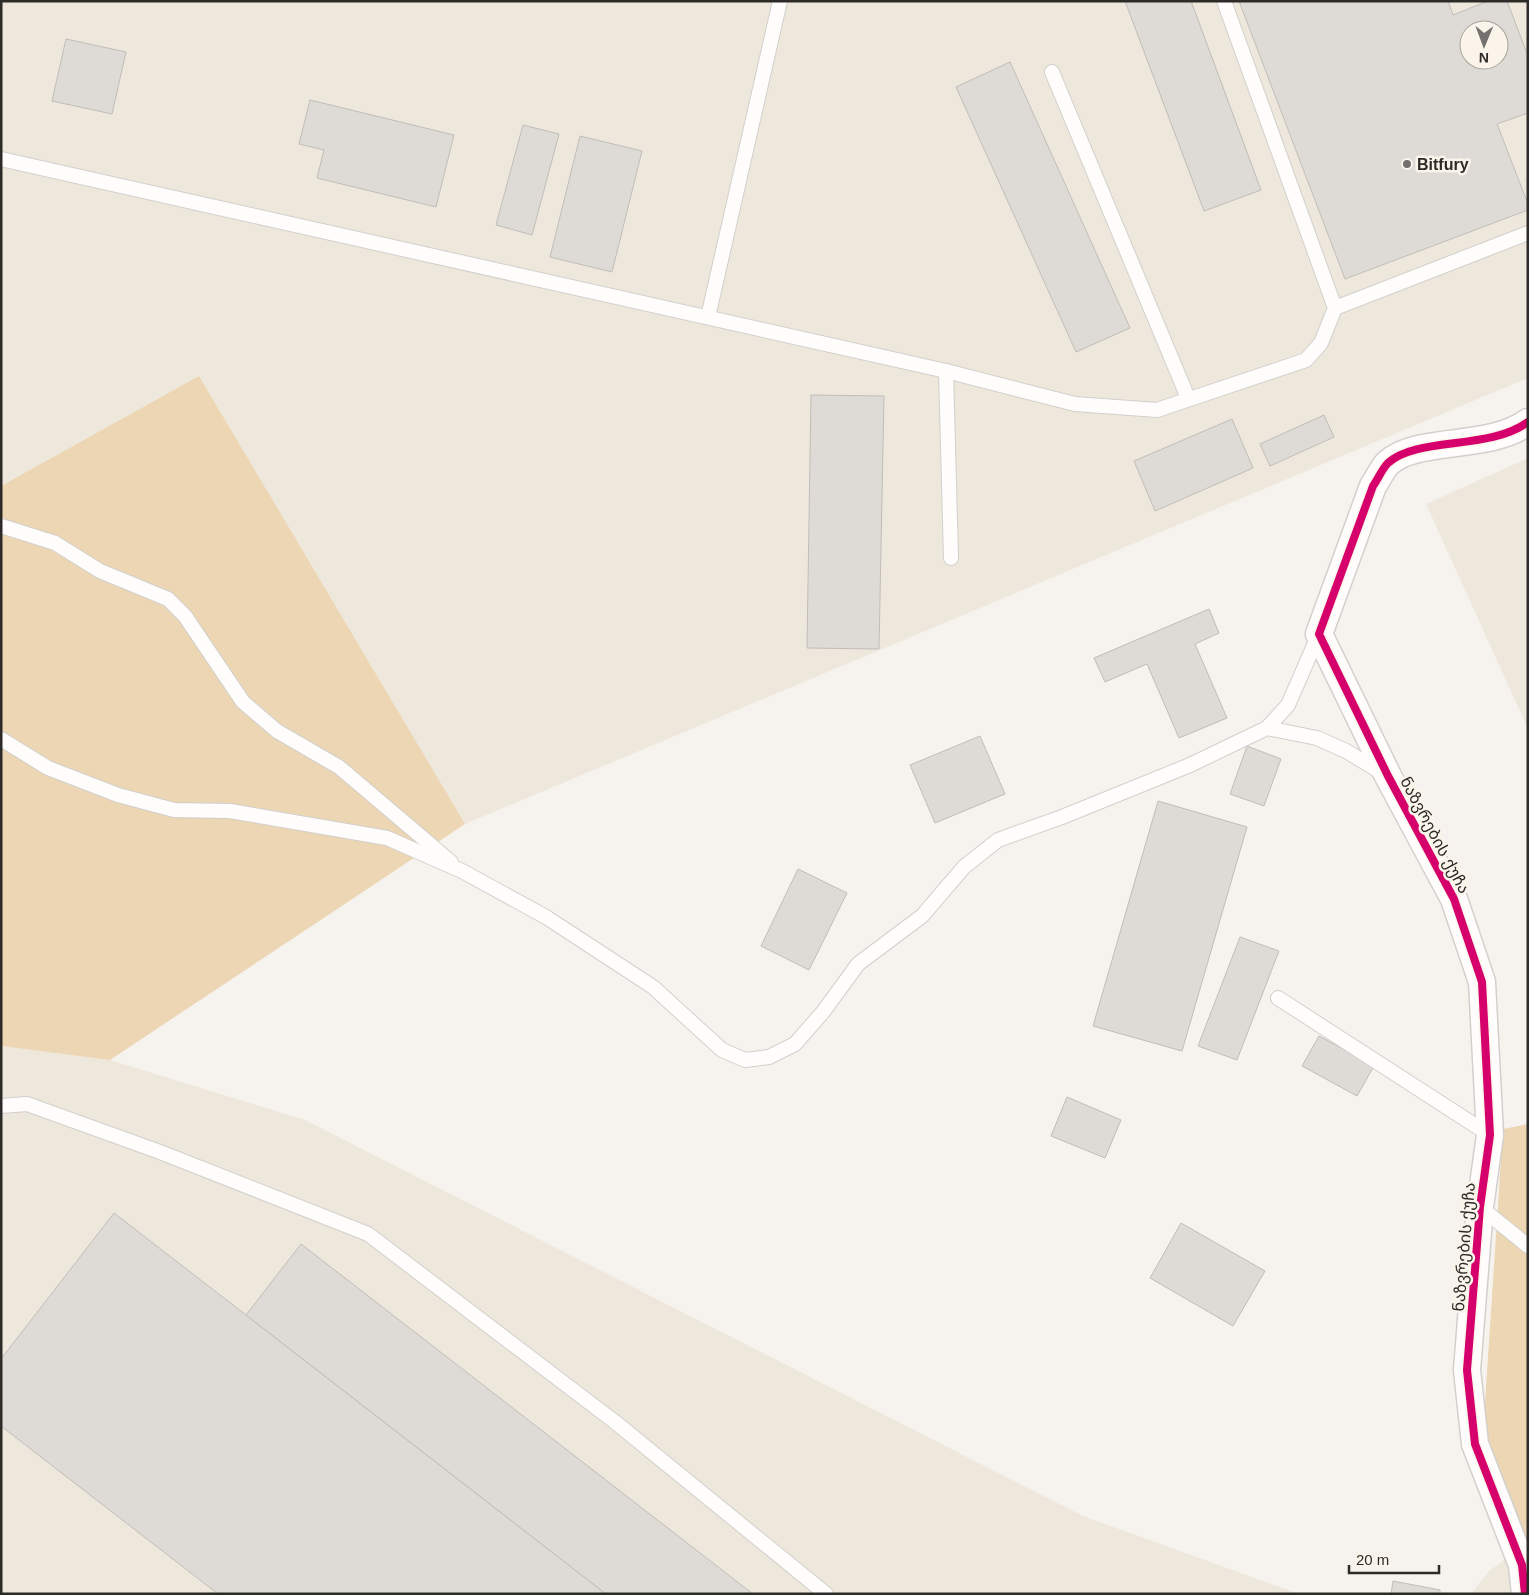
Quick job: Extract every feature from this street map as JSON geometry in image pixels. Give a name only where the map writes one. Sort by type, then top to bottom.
[{"type":"street","points":[[1319,634],[1373,486],[1387,464],[1404,452],[1487,439],[1515,431],[1528,422]]},
{"type":"street","name":"ნაზვრების ქუჩა","points":[[1319,634],[1388,776],[1454,899],[1482,982],[1490,1135],[1480,1207],[1467,1370],[1476,1444],[1522,1565],[1525,1594]]},
{"type":"street","points":[[1499,1503],[1528,1518]]},
{"type":"lane","points":[[708,317],[780,1]]},
{"type":"lane","points":[[1,159],[946,371],[1075,404],[1157,410],[1188,398],[1306,360],[1321,344],[1334,308],[1224,1]]},
{"type":"lane","points":[[1052,72],[1188,398]]},
{"type":"lane","points":[[1334,308],[1528,233]]},
{"type":"lane","points":[[946,371],[951,558]]},
{"type":"lane","points":[[1,526],[55,543],[100,571],[168,599],[185,616],[243,702],[277,731],[339,767],[462,872]]},
{"type":"lane","points":[[1,739],[48,768],[118,795],[174,810],[230,811],[386,838],[462,872],[546,917],[653,987],[722,1050],[745,1060],[770,1057],[795,1044],[823,1012],[858,964],[922,916],[964,867],[998,840],[1062,817],[1190,765],[1267,728],[1288,705],[1319,634]]},
{"type":"lane","points":[[1267,728],[1317,738],[1346,751],[1388,776]]},
{"type":"lane","points":[[1278,998],[1490,1135]]},
{"type":"lane","points":[[1,1106],[27,1104],[160,1152],[368,1234],[615,1422],[826,1594]]},
{"type":"lane","points":[[1480,1207],[1528,1246]]},
{"type":"shaded area","points":[[1,1],[1528,1],[1528,378],[465,824],[199,376],[1,486]]},
{"type":"shaded area","points":[[199,376],[465,824],[110,1060],[1,1046],[1,486]]},
{"type":"shaded area","points":[[1528,458],[1528,729],[1426,504]]},
{"type":"shaded area","points":[[1,1046],[110,1060],[305,1120],[1083,1516],[1299,1594],[1,1594]]},
{"type":"shaded area","points":[[1528,1124],[1528,1548],[1483,1433],[1503,1129]]},
{"type":"shaded area","points":[[1524,1546],[1528,1594],[1471,1594],[1489,1571]]},
{"type":"building","points":[[1125,1],[1191,1],[1261,190],[1204,211]]},
{"type":"building","name":"Bitfury","points":[[1239,1],[1448,1],[1453,15],[1488,1],[1507,1],[1528,56],[1528,113],[1497,124],[1528,204],[1528,210],[1345,279]]},
{"type":"building","points":[[66,39],[126,52],[112,114],[52,101]]},
{"type":"building","points":[[1010,62],[1130,328],[1076,352],[956,87]]},
{"type":"building","points":[[310,100],[454,135],[436,207],[317,178],[324,150],[299,144]]},
{"type":"building","points":[[523,125],[559,134],[532,235],[496,225]]},
{"type":"building","points":[[580,136],[642,151],[612,272],[550,257]]},
{"type":"building","points":[[811,395],[884,396],[879,649],[807,648]]},
{"type":"building","points":[[1324,415],[1334,437],[1270,466],[1260,444]]},
{"type":"building","points":[[1232,419],[1253,468],[1155,511],[1134,461]]},
{"type":"building","points":[[1209,609],[1219,633],[1195,644],[1227,718],[1179,738],[1147,664],[1105,682],[1094,658]]},
{"type":"building","points":[[980,736],[1005,794],[935,823],[910,765]]},
{"type":"building","points":[[1247,746],[1281,759],[1264,806],[1230,794]]},
{"type":"building","points":[[1158,801],[1247,827],[1182,1051],[1093,1026]]},
{"type":"building","points":[[798,869],[847,893],[809,970],[761,946]]},
{"type":"building","points":[[1240,937],[1279,951],[1237,1060],[1198,1046]]},
{"type":"building","points":[[1319,1036],[1374,1066],[1357,1096],[1302,1066]]},
{"type":"building","points":[[1067,1097],[1121,1120],[1105,1158],[1051,1136]]},
{"type":"building","points":[[114,1213],[606,1594],[218,1594],[1,1426],[1,1359]]},
{"type":"building","points":[[1181,1223],[1265,1271],[1233,1326],[1150,1278]]},
{"type":"building","points":[[301,1244],[753,1594],[606,1594],[246,1315]]},
{"type":"building","points":[[1393,1581],[1440,1590],[1440,1594],[1391,1594]]},
{"type":"cycle path","points":[[1525,1594],[1522,1565],[1475,1444],[1467,1370],[1480,1207],[1490,1135],[1482,982],[1454,899],[1388,776],[1319,634],[1373,486],[1388,463],[1401,455],[1417,449],[1493,437],[1512,431],[1528,422]]},
{"type":"place","name":"Bitfury","points":[[1407,164]]}]
